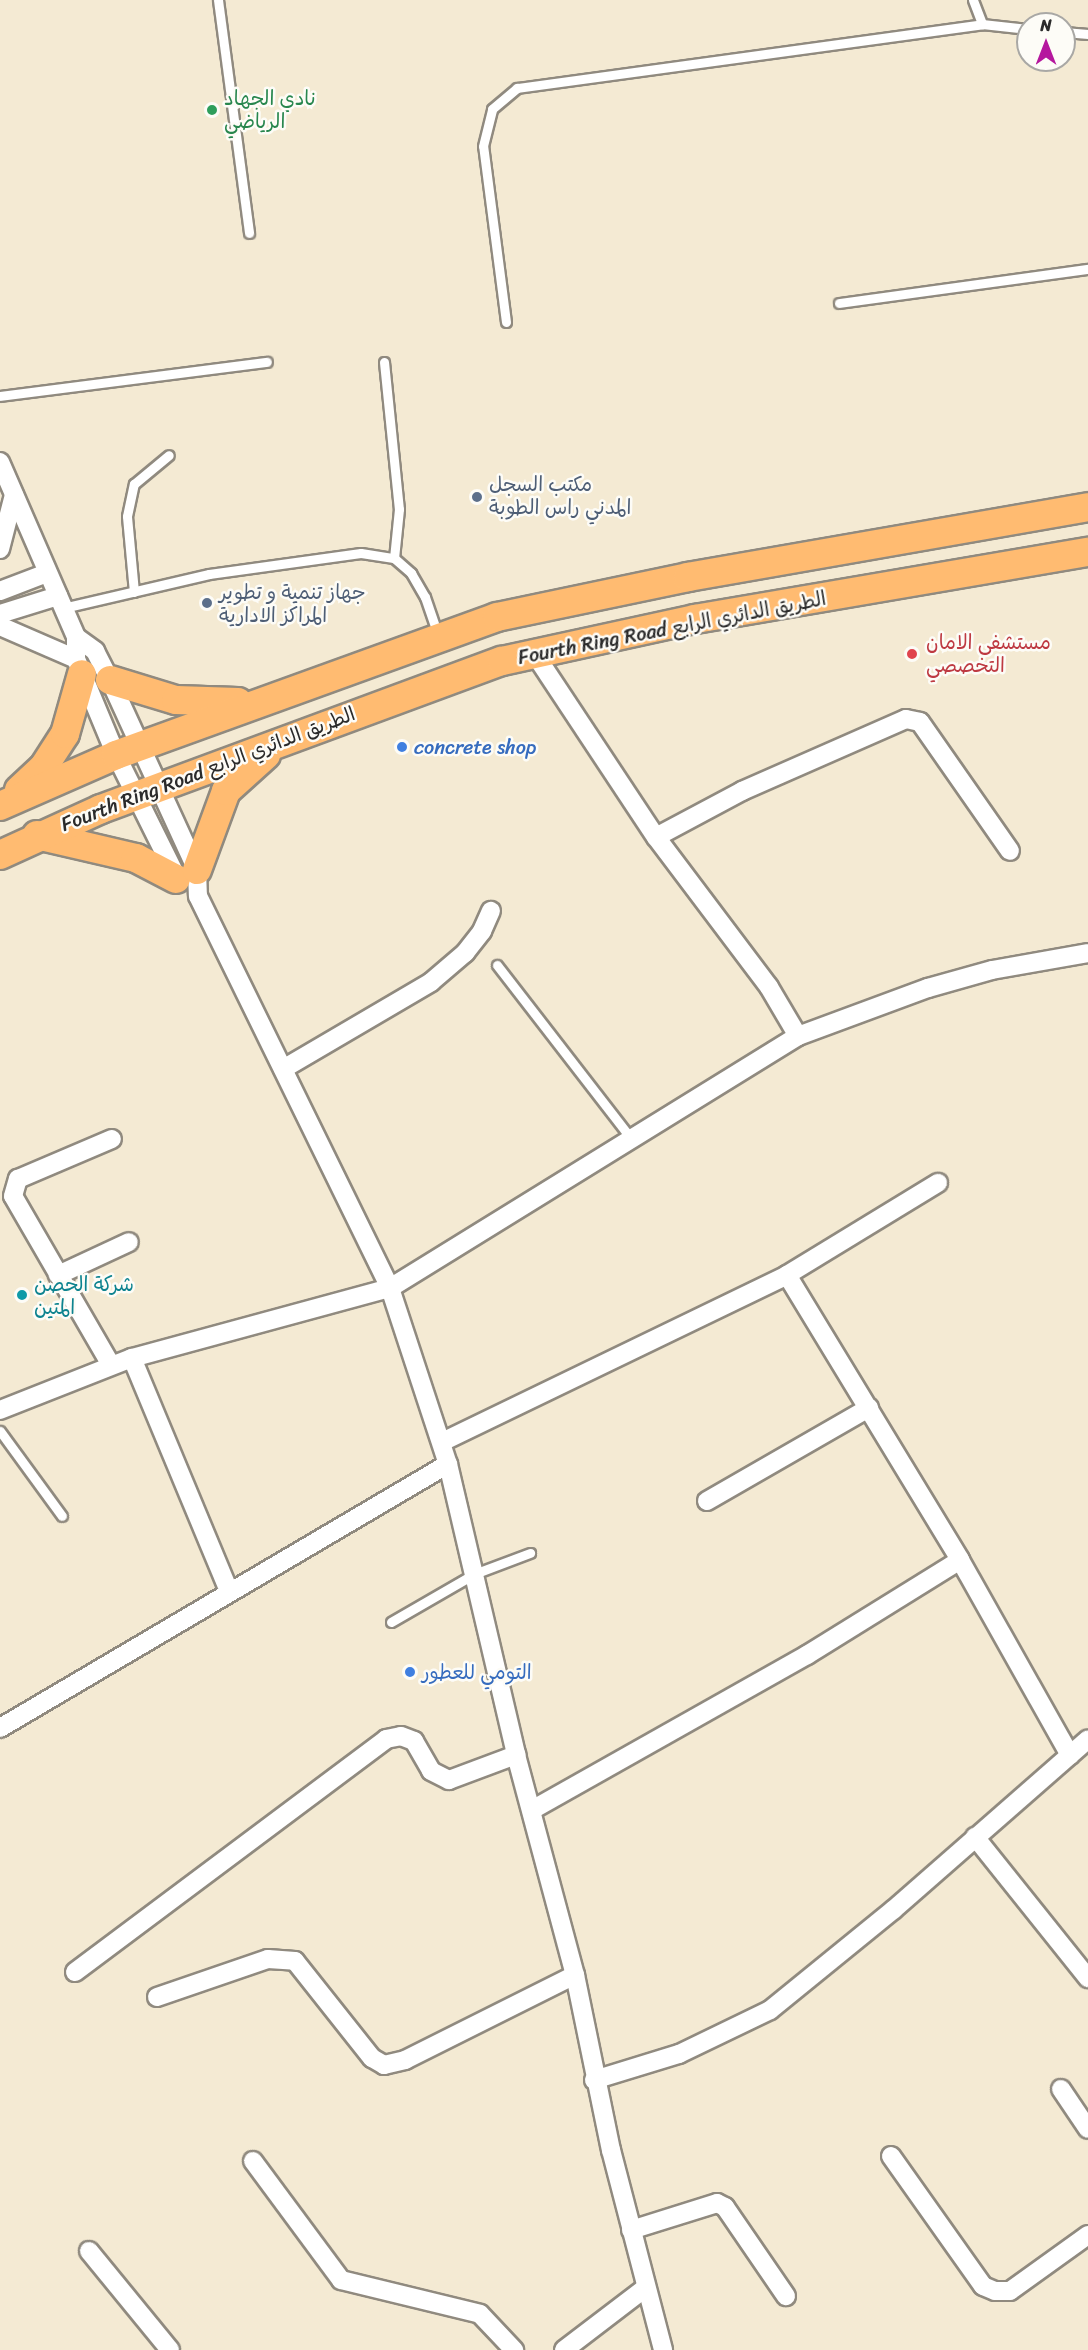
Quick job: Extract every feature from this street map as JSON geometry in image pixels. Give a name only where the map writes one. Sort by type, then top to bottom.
[{"type":"main road","points":[[3,805],[129,750],[498,617],[590,596],[1088,507]]},
{"type":"main road","name":"Fourth Ring Road الطريق الدائري الرابع","points":[[0,855],[37,835],[316,727],[534,653],[684,621],[1088,552]]},
{"type":"main road","points":[[3,805],[43,768],[65,734],[79,666]]},
{"type":"main road","points":[[110,680],[186,702],[264,700]]},
{"type":"main road","points":[[37,835],[136,858],[191,882],[226,791],[246,769],[316,727]]},
{"type":"street","points":[[0,462],[76,637],[79,666],[129,750],[191,882],[390,1288],[448,1464],[516,1755],[575,1974],[594,2080],[645,2288],[663,2350]]},
{"type":"street","points":[[0,549],[14,495]]},
{"type":"street","points":[[0,591],[47,573]]},
{"type":"street","points":[[0,614],[61,602]]},
{"type":"street","points":[[0,626],[79,666]]},
{"type":"street","points":[[76,637],[94,651],[110,680],[129,750],[191,882]]},
{"type":"street","points":[[534,653],[656,837],[769,987],[798,1036]]},
{"type":"street","points":[[656,837],[742,791],[906,718],[920,722],[1010,851]]},
{"type":"street","points":[[283,1069],[431,982],[465,953],[482,931],[491,911]]},
{"type":"street","points":[[0,1410],[132,1358],[390,1288],[630,1137],[798,1036],[928,988],[992,970],[1088,952]]},
{"type":"street","points":[[111,1365],[13,1196],[18,1179],[112,1139]]},
{"type":"street","points":[[442,1443],[787,1275],[938,1183]]},
{"type":"street","points":[[58,1275],[129,1242]]},
{"type":"street","points":[[787,1275],[960,1560],[1070,1755]]},
{"type":"street","points":[[132,1358],[229,1591]]},
{"type":"street","points":[[707,1501],[869,1408]]},
{"type":"street","points":[[0,1728],[229,1591],[312,1547],[448,1464]]},
{"type":"street","points":[[532,1810],[807,1655],[960,1560]]},
{"type":"street","points":[[75,1972],[386,1738],[401,1736],[414,1741],[431,1771],[449,1780],[516,1755]]},
{"type":"street","points":[[594,2080],[679,2054],[770,2010],[893,1910],[1088,1739]]},
{"type":"street","points":[[975,1837],[1088,1978]]},
{"type":"street","points":[[157,1997],[268,1959],[295,1960],[372,2058],[384,2065],[405,2060],[575,1974]]},
{"type":"street","points":[[1061,2089],[1088,2129]]},
{"type":"street","points":[[891,2157],[983,2286],[995,2291],[1010,2291],[1088,2235]]},
{"type":"street","points":[[253,2161],[341,2280],[480,2314],[514,2350]]},
{"type":"street","points":[[631,2230],[717,2203],[725,2207],[786,2296]]},
{"type":"street","points":[[89,2251],[170,2350]]},
{"type":"street","points":[[564,2350],[645,2288]]},
{"type":"lane","points":[[218,0],[249,233]]},
{"type":"lane","points":[[973,0],[982,24]]},
{"type":"lane","points":[[506,322],[483,146],[492,109],[517,88],[982,24],[1016,28]]},
{"type":"lane","points":[[839,303],[1088,269]]},
{"type":"lane","points":[[0,396],[267,362]]},
{"type":"lane","points":[[384,362],[399,509],[394,558]]},
{"type":"lane","points":[[134,592],[127,516],[134,483],[169,455]]},
{"type":"lane","points":[[61,602],[134,592],[208,574],[288,561],[361,553],[394,558],[411,573],[425,597],[439,638]]},
{"type":"lane","points":[[497,965],[630,1137]]},
{"type":"lane","points":[[0,1431],[62,1516]]},
{"type":"lane","points":[[391,1622],[474,1574],[530,1553]]},
{"type":"place","name":"نادي الجهاد الرياضي","points":[[212,110]]},
{"type":"place","name":"مكتب السجل المدني راس الطوبة","points":[[477,497]]},
{"type":"place","name":"جهاز تنمية و تطوير المراكز الادارية","points":[[207,603]]},
{"type":"place","name":"مستشفى الامان التخصصي","points":[[912,654]]},
{"type":"place","name":"concrete shop","points":[[402,747]]},
{"type":"place","name":"شركة الحصن المتين","points":[[22,1295]]},
{"type":"place","name":"التومي للعطور","points":[[410,1672]]}]
